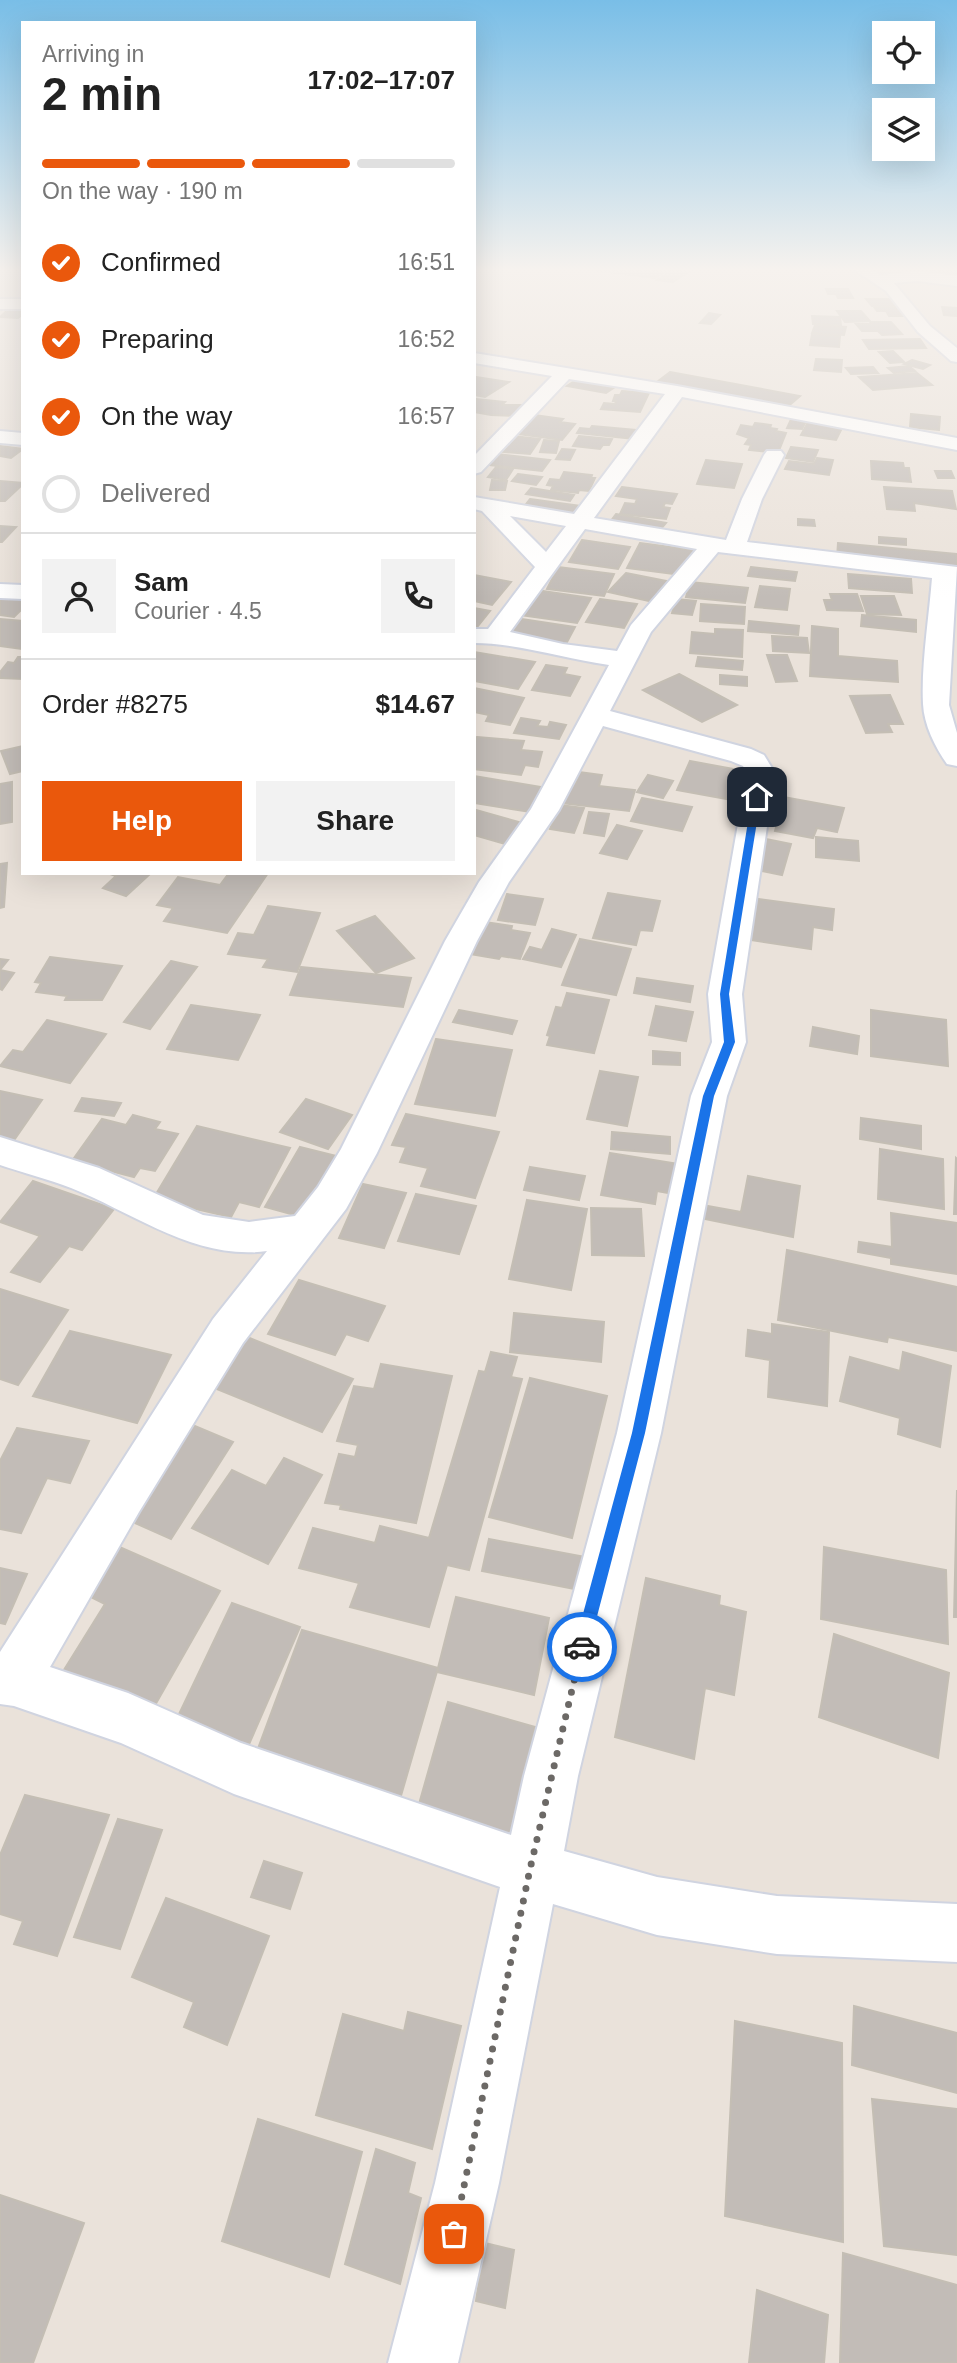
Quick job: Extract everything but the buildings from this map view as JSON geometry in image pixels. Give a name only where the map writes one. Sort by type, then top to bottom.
[{"type":"street","points":[[476,466],[561,377]]},
{"type":"street","points":[[597,377],[957,444]]},
{"type":"street","points":[[484,636],[548,567],[677,391]]},
{"type":"street","points":[[0,437],[21,439]]},
{"type":"street","points":[[774,455],[752,499],[723,546],[640,630],[545,810],[494,882],[461,941],[358,1153],[309,1230],[269,1276],[228,1332],[7,1679],[128,1719],[234,1767],[530,1869],[657,1906],[778,1925],[957,1933]]},
{"type":"street","points":[[482,504],[578,523],[723,546],[950,573],[936,705],[944,735],[957,758]]},
{"type":"street","points":[[482,504],[548,567]]},
{"type":"street","points":[[0,591],[21,593]]},
{"type":"street","points":[[484,636],[623,659]]},
{"type":"street","points":[[422,2363],[467,2183],[530,1869],[580,1653],[639,1433],[709,1096],[729,1042],[724,994],[761,773],[754,761],[741,755],[594,715]]},
{"type":"street","points":[[0,1152],[85,1178],[197,1229],[249,1238],[309,1230]]},
{"type":"way so far","points":[[454,2234],[467,2183],[530,1869],[582,1647]]},
{"type":"route","points":[[582,1647],[639,1433],[709,1096],[729,1042],[724,994],[757,797]]}]
